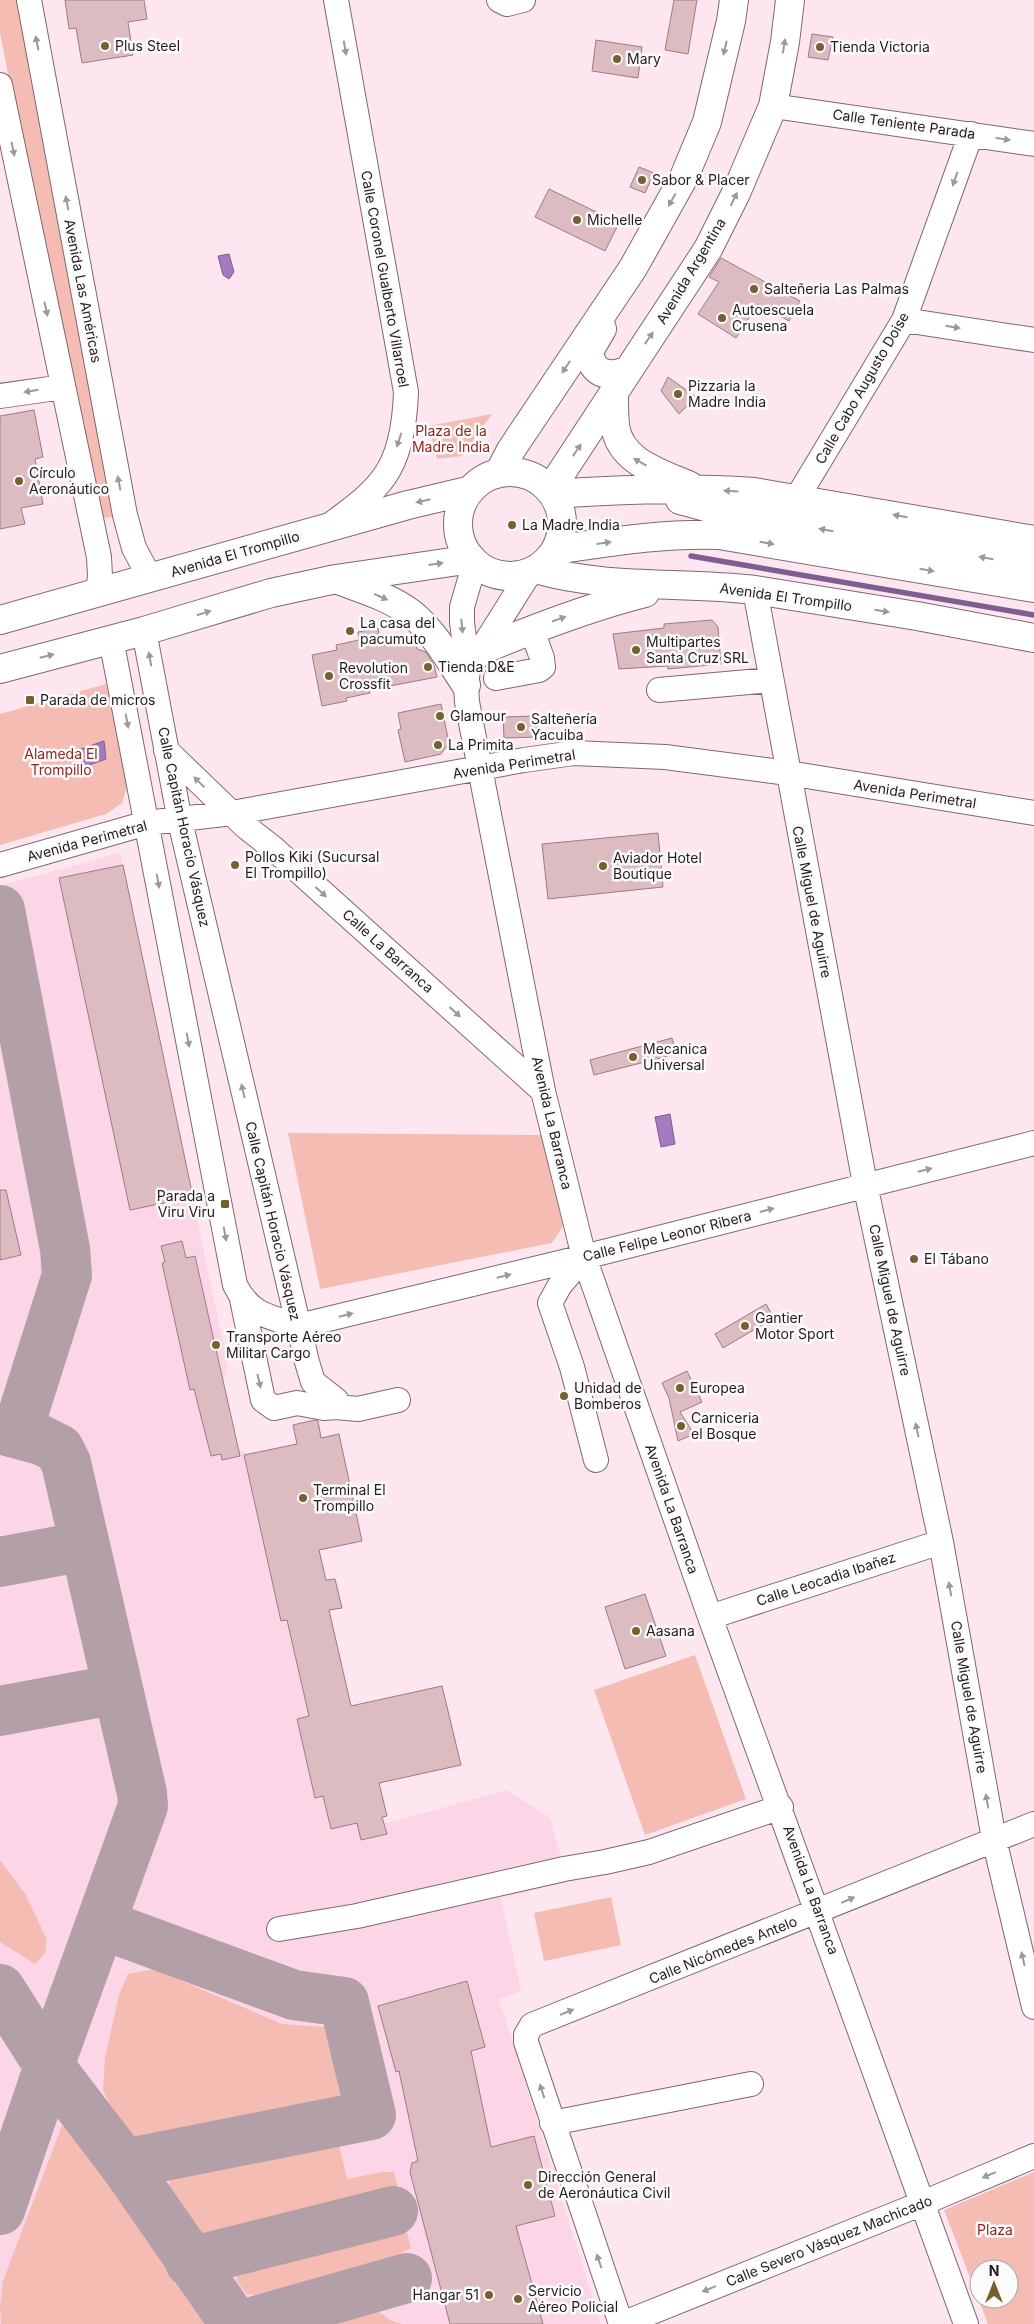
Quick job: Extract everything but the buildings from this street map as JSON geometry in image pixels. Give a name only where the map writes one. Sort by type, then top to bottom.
[{"type":"main road","points":[[500,473],[511,450],[633,268],[684,177],[707,122],[731,21],[734,0]]},
{"type":"main road","name":"Avenida Argentina","points":[[551,492],[620,382],[708,249],[736,193],[773,106],[785,42],[790,0]]},
{"type":"main road","points":[[633,268],[626,290],[589,351],[590,360],[599,372],[616,375],[620,382],[615,426],[620,443],[633,459],[700,490]]},
{"type":"main road","points":[[500,473],[530,476],[551,492],[559,507],[562,522],[561,536],[555,550],[547,561],[533,570],[516,576],[501,575],[487,570],[473,561],[464,549],[458,525],[460,512],[471,490],[484,479],[500,473]]},
{"type":"main road","points":[[551,492],[640,489],[735,491],[797,498],[1034,540]]},
{"type":"main road","points":[[640,489],[735,515],[1034,566]]},
{"type":"main road","name":"Avenida El Trompillo","points":[[0,620],[408,505],[471,490]]},
{"type":"main road","points":[[555,550],[654,536],[719,535],[1034,588]]},
{"type":"main road","points":[[0,669],[144,631],[271,593],[336,579],[473,561]]},
{"type":"main road","name":"Avenida El Trompillo","points":[[533,570],[602,582],[755,590],[917,616],[1034,638]]},
{"type":"main road","points":[[336,579],[384,598],[411,614],[438,644],[472,668],[532,630],[608,602],[676,585]]},
{"type":"street","name":"Avenida Las Américas","points":[[29,0],[125,515],[134,548],[150,578]]},
{"type":"street","name":"Calle Coronel Gualberto Villarroel","points":[[325,529],[363,499],[384,477],[391,464],[405,422],[406,392],[336,0]]},
{"type":"street","points":[[499,0],[506,4],[523,0]]},
{"type":"street","points":[[1,99],[99,557],[98,593]]},
{"type":"street","name":"Calle Teniente Parada","points":[[773,106],[1034,144]]},
{"type":"street","name":"Calle Cabo Augusto Doise","points":[[797,498],[904,320],[972,134]]},
{"type":"street","points":[[904,320],[1034,340]]},
{"type":"street","points":[[0,396],[63,386]]},
{"type":"street","points":[[91,520],[95,526],[102,530],[110,531],[123,523],[125,515]]},
{"type":"street","name":"Avenida La Barranca","points":[[473,561],[462,607],[462,622],[472,668],[467,702],[543,1091],[584,1257],[710,1617],[781,1807],[966,2324]]},
{"type":"street","points":[[472,668],[533,570]]},
{"type":"street","name":"Calle Miguel de Aguirre","points":[[755,590],[865,1184],[942,1542],[994,1839],[1034,2007]]},
{"type":"street","points":[[496,678],[539,670],[543,667],[542,658],[532,630]]},
{"type":"street","name":"Calle Capitán Horacio Vásquez","points":[[144,631],[180,821],[299,1326]]},
{"type":"street","points":[[111,639],[235,1286],[242,1299],[263,1400],[274,1408],[297,1403],[324,1408],[358,1409],[398,1400]]},
{"type":"street","points":[[659,690],[771,680]]},
{"type":"street","name":"Calle La Barranca","points":[[166,750],[232,813],[543,1091]]},
{"type":"street","name":"Avenida Perimetral","points":[[0,865],[147,823],[180,821],[232,813],[574,753],[665,757],[788,773],[1034,813]]},
{"type":"street","name":"Calle Felipe Leonor Ribera","points":[[299,1326],[584,1257],[1034,1142]]},
{"type":"street","points":[[584,1257],[560,1285],[550,1303],[572,1367],[596,1460]]},
{"type":"street","name":"Calle Capitán Horacio Vásquez","points":[[242,1299],[256,1312],[299,1326]]},
{"type":"street","points":[[299,1326],[313,1382],[336,1400],[336,1407]]},
{"type":"street","name":"Calle Leocadia Ibañez","points":[[710,1617],[942,1542]]},
{"type":"street","points":[[280,1929],[357,1916],[564,1869],[649,1852],[781,1807]]},
{"type":"street","name":"Calle Nicómedes Antelo","points":[[552,2123],[526,2042],[526,2035],[532,2025],[819,1912],[1034,1824]]},
{"type":"street","points":[[622,2324],[552,2123],[751,2084]]},
{"type":"street","name":"Calle Severo Vásquez Machicado","points":[[622,2324],[923,2203],[1034,2156]]},
{"type":"shaded area","points":[[229,254],[234,272],[229,279],[223,275],[218,256]]},
{"type":"shaded area","points":[[104,741],[106,759],[83,767],[78,750]]},
{"type":"shaded area","points":[[120,853],[228,1366],[223,1383],[239,1449],[248,1454],[297,1444],[293,1425],[317,1420],[322,1438],[339,1434],[362,1541],[319,1550],[326,1580],[335,1579],[342,1608],[329,1611],[351,1706],[442,1686],[461,1765],[380,1783],[387,1816],[382,1817],[384,1824],[507,1790],[550,1818],[568,1882],[501,1898],[521,1991],[499,1999],[601,2324],[0,2324],[0,886]]},
{"type":"shaded area","points":[[670,1114],[675,1144],[661,1147],[655,1117]]},
{"type":"green space","points":[[0,0],[24,0],[121,515],[96,520],[0,33]]},
{"type":"green space","name":"Plaza de la Madre India","points":[[492,414],[462,456],[437,459],[429,426]]},
{"type":"green space","name":"Alameda El Trompillo","points":[[106,684],[128,784],[122,803],[106,814],[0,845],[0,714]]},
{"type":"green space","points":[[288,1133],[543,1135],[563,1226],[552,1243],[320,1289]]},
{"type":"green space","points":[[695,1655],[746,1799],[645,1835],[594,1690]]},
{"type":"green space","points":[[0,1860],[26,1895],[47,1940],[45,1953],[35,1964],[0,1942]]},
{"type":"green space","points":[[611,1897],[621,1945],[544,1961],[534,1913]]},
{"type":"green space","points":[[154,1969],[282,2024],[341,2028],[359,2104],[147,2144],[126,2138],[103,2090],[105,2058],[119,1995],[128,1974]]},
{"type":"green space","points":[[67,2112],[218,2324],[1,2324],[0,2305],[3,2281]]},
{"type":"green space","points":[[326,2136],[339,2144],[347,2179],[381,2172],[394,2172],[399,2191],[391,2200],[215,2236],[198,2234],[169,2192],[169,2170],[180,2161]]},
{"type":"green space","name":"Plaza","points":[[1034,2172],[1034,2324],[988,2324],[982,2309],[1019,2309],[1019,2259],[969,2259],[969,2275],[944,2210]]},
{"type":"green space","points":[[406,2230],[411,2248],[357,2277],[272,2298],[246,2294],[237,2281],[237,2268],[245,2261],[376,2231]]},
{"type":"green space","points":[[360,2298],[390,2320],[402,2324],[278,2324],[278,2321],[297,2312]]},
{"type":"waterway","points":[[691,556],[1034,615]]},
{"type":"taxiway","points":[[0,910],[65,1249],[67,1275],[17,1433]]},
{"type":"taxiway","points":[[0,1429],[41,1440],[59,1449],[66,1463],[142,1793],[143,1806],[49,2066],[0,2210]]},
{"type":"taxiway","points":[[0,1562],[85,1546]]},
{"type":"taxiway","points":[[0,1711],[118,1689]]},
{"type":"taxiway","points":[[101,1924],[294,1995],[344,2002],[371,2115],[124,2164]]},
{"type":"taxiway","points":[[0,1989],[49,2066],[124,2164],[235,2324]]},
{"type":"taxiway","points":[[190,2262],[393,2211]]},
{"type":"taxiway","points":[[245,2324],[407,2278]]},
{"type":"place","name":"Plus Steel","points":[[105,46]]},
{"type":"place","name":"Tienda Victoria","points":[[820,47]]},
{"type":"place","name":"Mary","points":[[617,59]]},
{"type":"place","name":"Sabor & Placer","points":[[642,180]]},
{"type":"place","name":"Michelle","points":[[577,220]]},
{"type":"place","name":"Salteñeria Las Palmas","points":[[754,289]]},
{"type":"place","name":"Autoescuela Crusena","points":[[722,318]]},
{"type":"place","name":"Pizzaria la Madre India","points":[[678,394]]},
{"type":"place","name":"Círculo Aeronáutico","points":[[19,481]]},
{"type":"place","name":"La Madre India","points":[[512,525]]},
{"type":"place","name":"La casa del pacumuto","points":[[350,631]]},
{"type":"place","name":"Multipartes Santa Cruz SRL","points":[[636,650]]},
{"type":"place","name":"Tienda D&E","points":[[428,667]]},
{"type":"place","name":"Revolution Crossfit","points":[[329,676]]},
{"type":"place","name":"Parada de micros","points":[[30,700]]},
{"type":"place","name":"Glamour","points":[[440,716]]},
{"type":"place","name":"Salteñería Yacuiba","points":[[521,727]]},
{"type":"place","name":"La Primita","points":[[438,745]]},
{"type":"place","name":"Pollos Kiki (Sucursal El Trompillo)","points":[[235,865]]},
{"type":"place","name":"Aviador Hotel Boutique","points":[[603,866]]},
{"type":"place","name":"Mecanica Universal","points":[[633,1057]]},
{"type":"place","name":"Parada a Viru Viru","points":[[225,1204]]},
{"type":"place","name":"El Tábano","points":[[914,1259]]},
{"type":"place","name":"Gantier Motor Sport","points":[[745,1326]]},
{"type":"place","name":"Transporte Aéreo Militar Cargo","points":[[216,1345]]},
{"type":"place","name":"Europea","points":[[680,1388]]},
{"type":"place","name":"Unidad de Bomberos","points":[[564,1396]]},
{"type":"place","name":"Carniceria el Bosque","points":[[681,1426]]},
{"type":"place","name":"Terminal El Trompillo","points":[[303,1498]]},
{"type":"place","name":"Aasana","points":[[636,1631]]},
{"type":"place","name":"Dirección General de Aeronáutica Civil","points":[[528,2185]]},
{"type":"place","name":"Hangar 51","points":[[489,2295]]},
{"type":"place","name":"Servicio Aéreo Policial","points":[[518,2299]]}]
